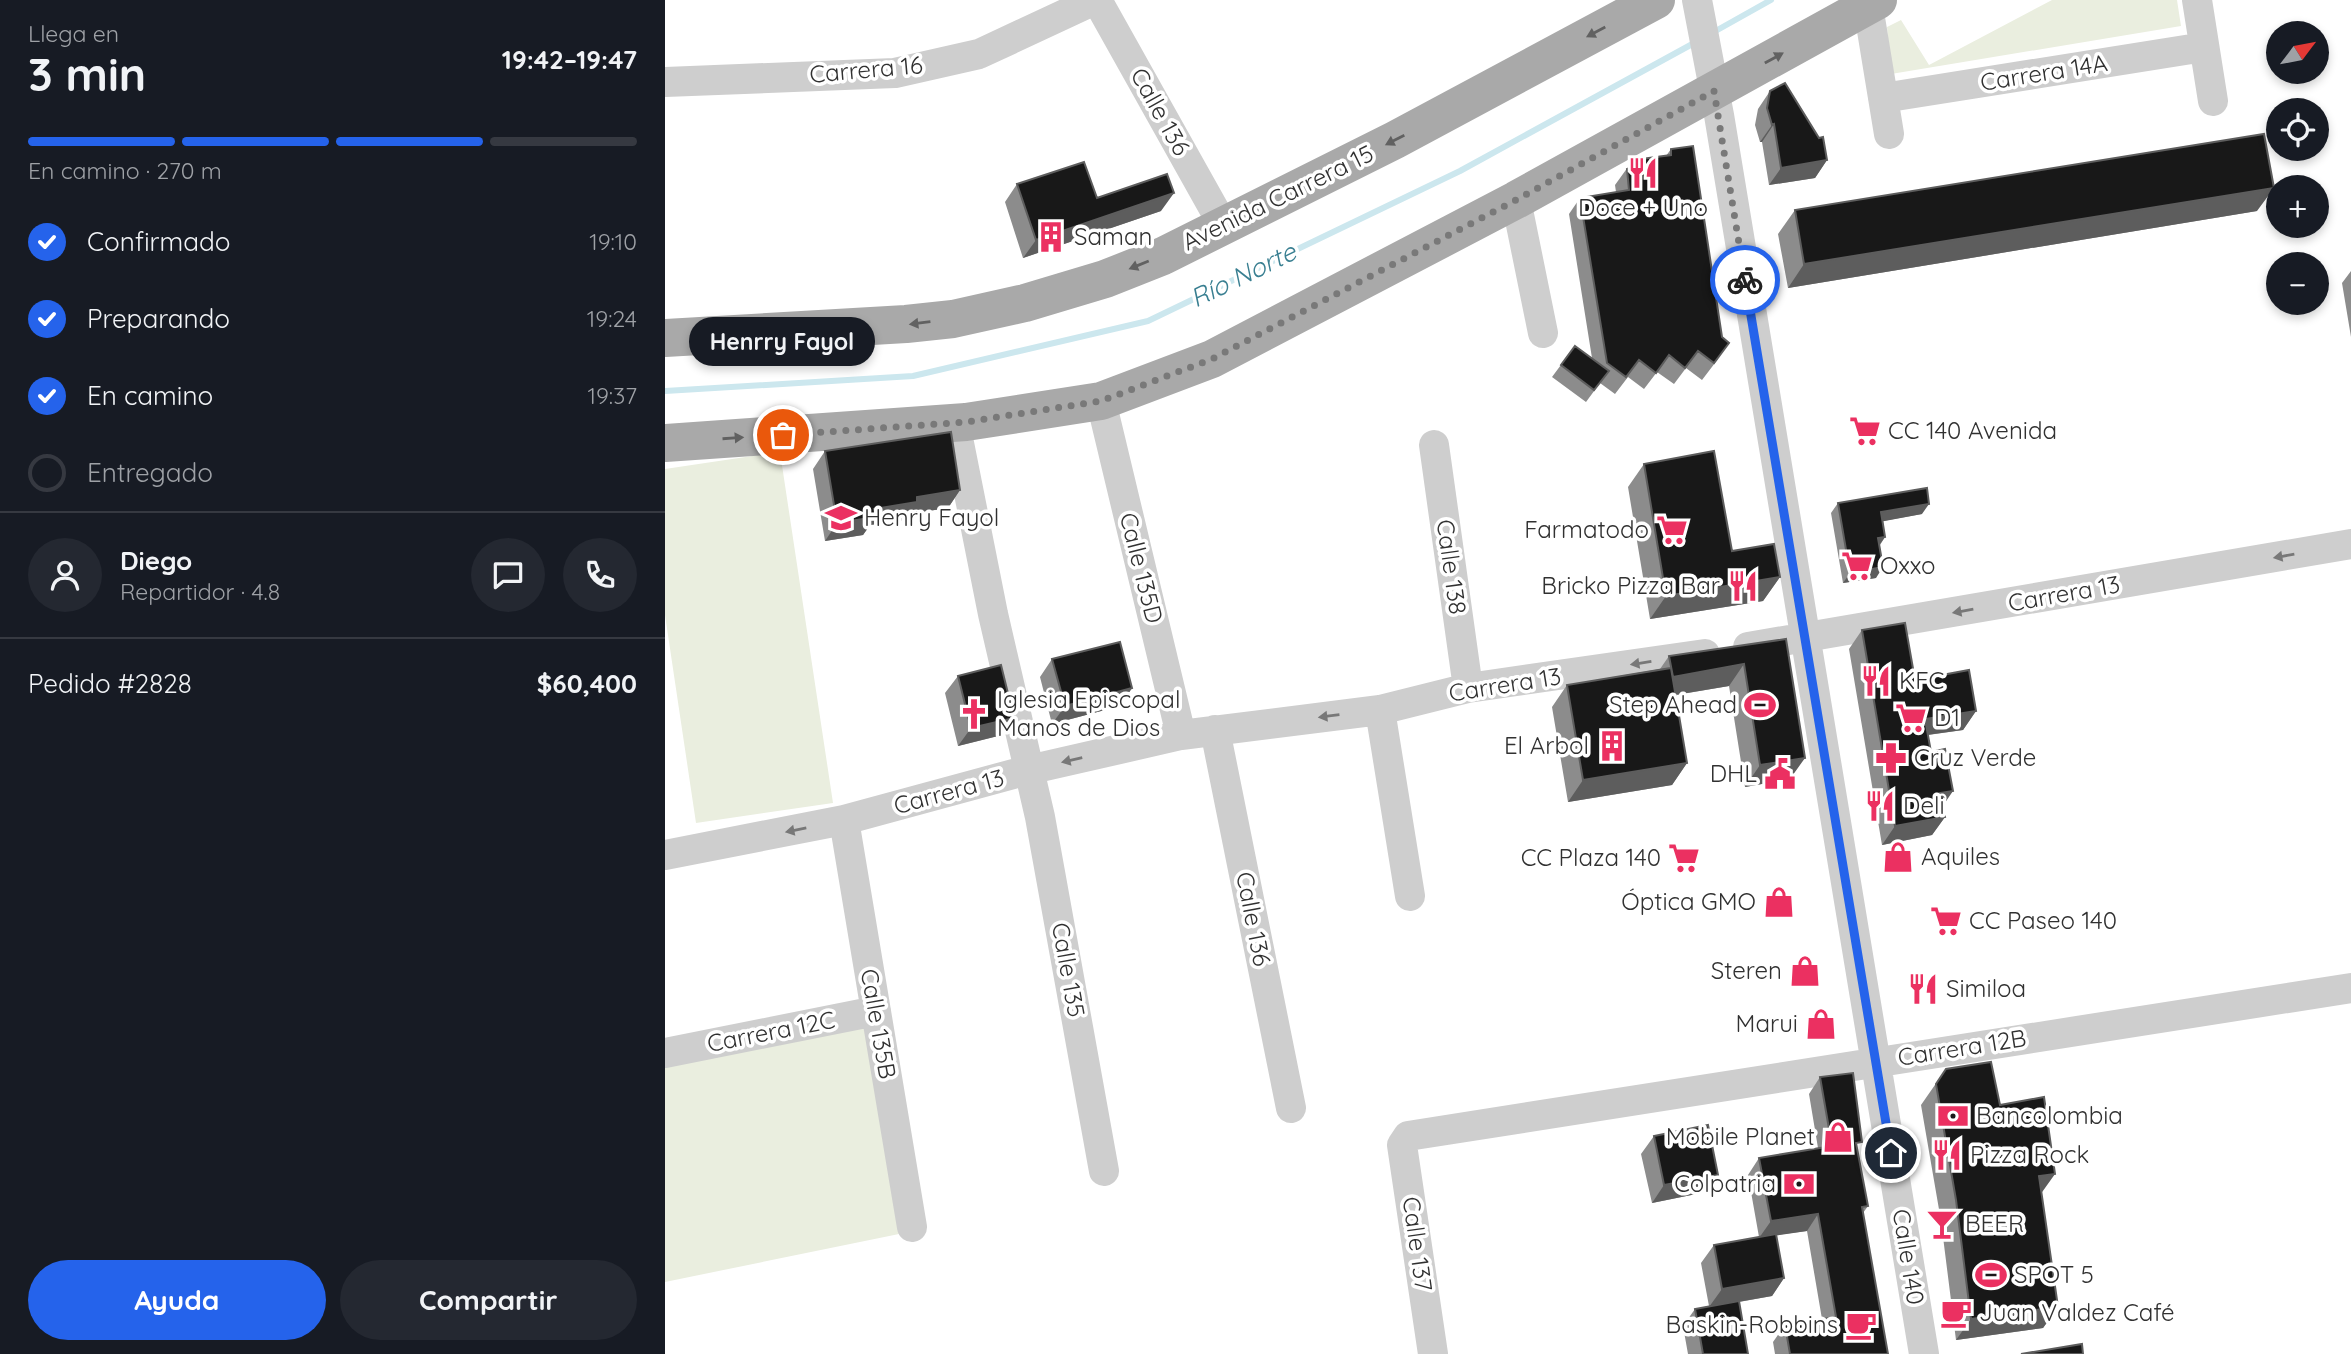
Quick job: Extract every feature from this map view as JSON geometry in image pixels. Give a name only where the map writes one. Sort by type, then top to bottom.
[{"type":"main road","name":"Avenida Carrera 15","points":[[665,338],[953,319],[1025,303],[1105,279],[1163,256],[1395,140],[1656,0]]},
{"type":"main road","points":[[665,443],[955,423],[1101,401],[1212,359],[1516,200],[1713,84],[1873,3]]},
{"type":"street","name":"Carrera 16","points":[[665,82],[895,73],[979,54],[1096,0]]},
{"type":"street","name":"Calle 136","points":[[1096,0],[1223,225]]},
{"type":"street","name":"Calle 140","points":[[1697,0],[1924,1354]]},
{"type":"street","points":[[2197,0],[2213,101]]},
{"type":"street","points":[[1873,3],[1889,134]]},
{"type":"street","name":"Carrera 14A","points":[[1883,99],[2204,47]]},
{"type":"street","points":[[1516,200],[1543,333]]},
{"type":"street","name":"Calle 135D","points":[[1101,401],[1181,735]]},
{"type":"street","name":"Calle 135","points":[[955,423],[993,614],[1040,817],[1104,1171]]},
{"type":"street","name":"Calle 138","points":[[1434,445],[1468,688]]},
{"type":"street","name":"Carrera 13","points":[[665,855],[844,820],[1028,770],[1181,735],[1380,710],[1468,688],[1805,638],[2351,544]]},
{"type":"street","points":[[1380,710],[1410,896]]},
{"type":"street","name":"Calle 136","points":[[1215,730],[1291,1108]]},
{"type":"street","name":"Calle 135B","points":[[844,820],[912,1227]]},
{"type":"street","name":"Carrera 12B","points":[[1408,1136],[2351,988]]},
{"type":"street","name":"Carrera 12C","points":[[665,1053],[876,1011]]},
{"type":"street","name":"Calle 137","points":[[1408,1136],[1402,1144],[1433,1354]]},
{"type":"shaded area","points":[[2052,0],[2177,0],[2181,26],[1891,74],[1887,27],[1901,20],[1929,65]]},
{"type":"shaded area","points":[[780,452],[833,803],[696,823],[665,615],[665,469]]},
{"type":"shaded area","points":[[866,1022],[899,1234],[665,1282],[665,1058]]},
{"type":"building","points":[[1785,83],[1819,138],[1823,137],[1827,160],[1781,168],[1774,124],[1772,125],[1767,108],[1770,91]]},
{"type":"building","points":[[2264,134],[2266,161],[2269,161],[2272,175],[2266,175],[2266,189],[1804,264],[1795,210]]},
{"type":"building","points":[[1693,146],[1722,337],[1729,343],[1714,363],[1698,351],[1685,368],[1669,355],[1656,373],[1639,360],[1626,377],[1607,363],[1580,198],[1629,190],[1627,169],[1634,168],[1633,160],[1671,155],[1671,149]]},
{"type":"building","points":[[1084,162],[1097,198],[1167,174],[1174,193],[1036,240],[1017,184]]},
{"type":"building","points":[[1575,346],[1609,371],[1594,390],[1561,365]]},
{"type":"building","points":[[951,432],[960,490],[917,497],[917,502],[874,509],[876,517],[837,523],[825,451]]},
{"type":"building","points":[[1714,451],[1732,551],[1774,544],[1780,577],[1666,596],[1644,464]]},
{"type":"building","points":[[1927,488],[1929,504],[1881,512],[1885,537],[1878,538],[1883,567],[1850,573],[1838,503]]},
{"type":"building","points":[[1905,623],[1915,680],[1969,670],[1976,711],[1925,719],[1931,752],[1945,749],[1953,791],[1940,793],[1945,817],[1895,826],[1862,630]]},
{"type":"building","points":[[1786,639],[1805,758],[1760,765],[1744,664],[1673,677],[1669,656]]},
{"type":"building","points":[[1120,642],[1132,688],[1065,706],[1052,659]]},
{"type":"building","points":[[1001,665],[1014,718],[971,728],[958,676]]},
{"type":"building","name":"El Arbol","points":[[1671,668],[1687,763],[1583,780],[1567,685]]},
{"type":"building","points":[[1991,1062],[2000,1105],[2044,1097],[2055,1174],[2039,1176],[2058,1307],[1971,1319],[1956,1200],[1936,1084],[1946,1069]]},
{"type":"building","points":[[1853,1073],[1862,1142],[1856,1143],[1868,1206],[1862,1207],[1888,1354],[1790,1354],[1785,1325],[1836,1317],[1818,1214],[1771,1221],[1759,1158],[1832,1146],[1820,1077]]},
{"type":"building","points":[[1708,1125],[1718,1175],[1664,1185],[1654,1136]]},
{"type":"building","points":[[1776,1234],[1784,1278],[1722,1289],[1714,1245]]},
{"type":"building","points":[[1739,1301],[1748,1354],[1703,1354],[1695,1309]]},
{"type":"building","points":[[2082,1344],[2083,1354],[2021,1354]]},
{"type":"waterway","name":"Río Norte","points":[[1712,33],[1771,0]]},
{"type":"waterway","name":"Río Norte","points":[[665,391],[913,376],[1148,321],[1460,171],[1696,42]]},
{"type":"way so far","points":[[783,435],[966,422],[1101,401],[1212,359],[1516,200],[1714,91],[1745,280]]},
{"type":"place","name":"Doce + Uno","points":[[1643,173]]},
{"type":"place","name":"Saman","points":[[1051,237]]},
{"type":"place","name":"CC 140 Avenida","points":[[1865,431]]},
{"type":"place","name":"Henrry Fayol","points":[[783,435]]},
{"type":"place","name":"Henry Fayol","points":[[841,518]]},
{"type":"place","name":"Farmatodo","points":[[1672,530]]},
{"type":"place","name":"Oxxo","points":[[1857,566]]},
{"type":"place","name":"Bricko Pizza Bar","points":[[1743,586]]},
{"type":"place","name":"KFC","points":[[1876,681]]},
{"type":"place","name":"Step Ahead","points":[[1760,705]]},
{"type":"place","name":"Iglesia Episcopal Manos de Dios","points":[[974,714]]},
{"type":"place","name":"D1","points":[[1911,718]]},
{"type":"place","name":"El Arbol","points":[[1612,746]]},
{"type":"place","name":"Cruz Verde","points":[[1891,758]]},
{"type":"place","name":"DHL","points":[[1780,774]]},
{"type":"place","name":"Deli","points":[[1880,806]]},
{"type":"place","name":"Aquiles","points":[[1898,857]]},
{"type":"place","name":"CC Plaza 140","points":[[1684,858]]},
{"type":"place","name":"Óptica GMO","points":[[1779,902]]},
{"type":"place","name":"CC Paseo 140","points":[[1946,921]]},
{"type":"place","name":"Steren","points":[[1805,971]]},
{"type":"place","name":"Similoa","points":[[1923,989]]},
{"type":"place","name":"Marui","points":[[1821,1024]]},
{"type":"place","name":"Bancolombia","points":[[1953,1116]]},
{"type":"place","name":"Mobile Planet","points":[[1838,1137]]},
{"type":"place","name":"Pizza Rock","points":[[1947,1155]]},
{"type":"place","name":"Colpatria","points":[[1799,1184]]},
{"type":"place","name":"BEER","points":[[1942,1224]]},
{"type":"place","name":"SPOT 5","points":[[1991,1275]]},
{"type":"place","name":"Juan Valdez Café","points":[[1956,1313]]},
{"type":"place","name":"Baskin-Robbins","points":[[1861,1325]]},
{"type":"route","points":[[1745,280],[1891,1153]]}]
